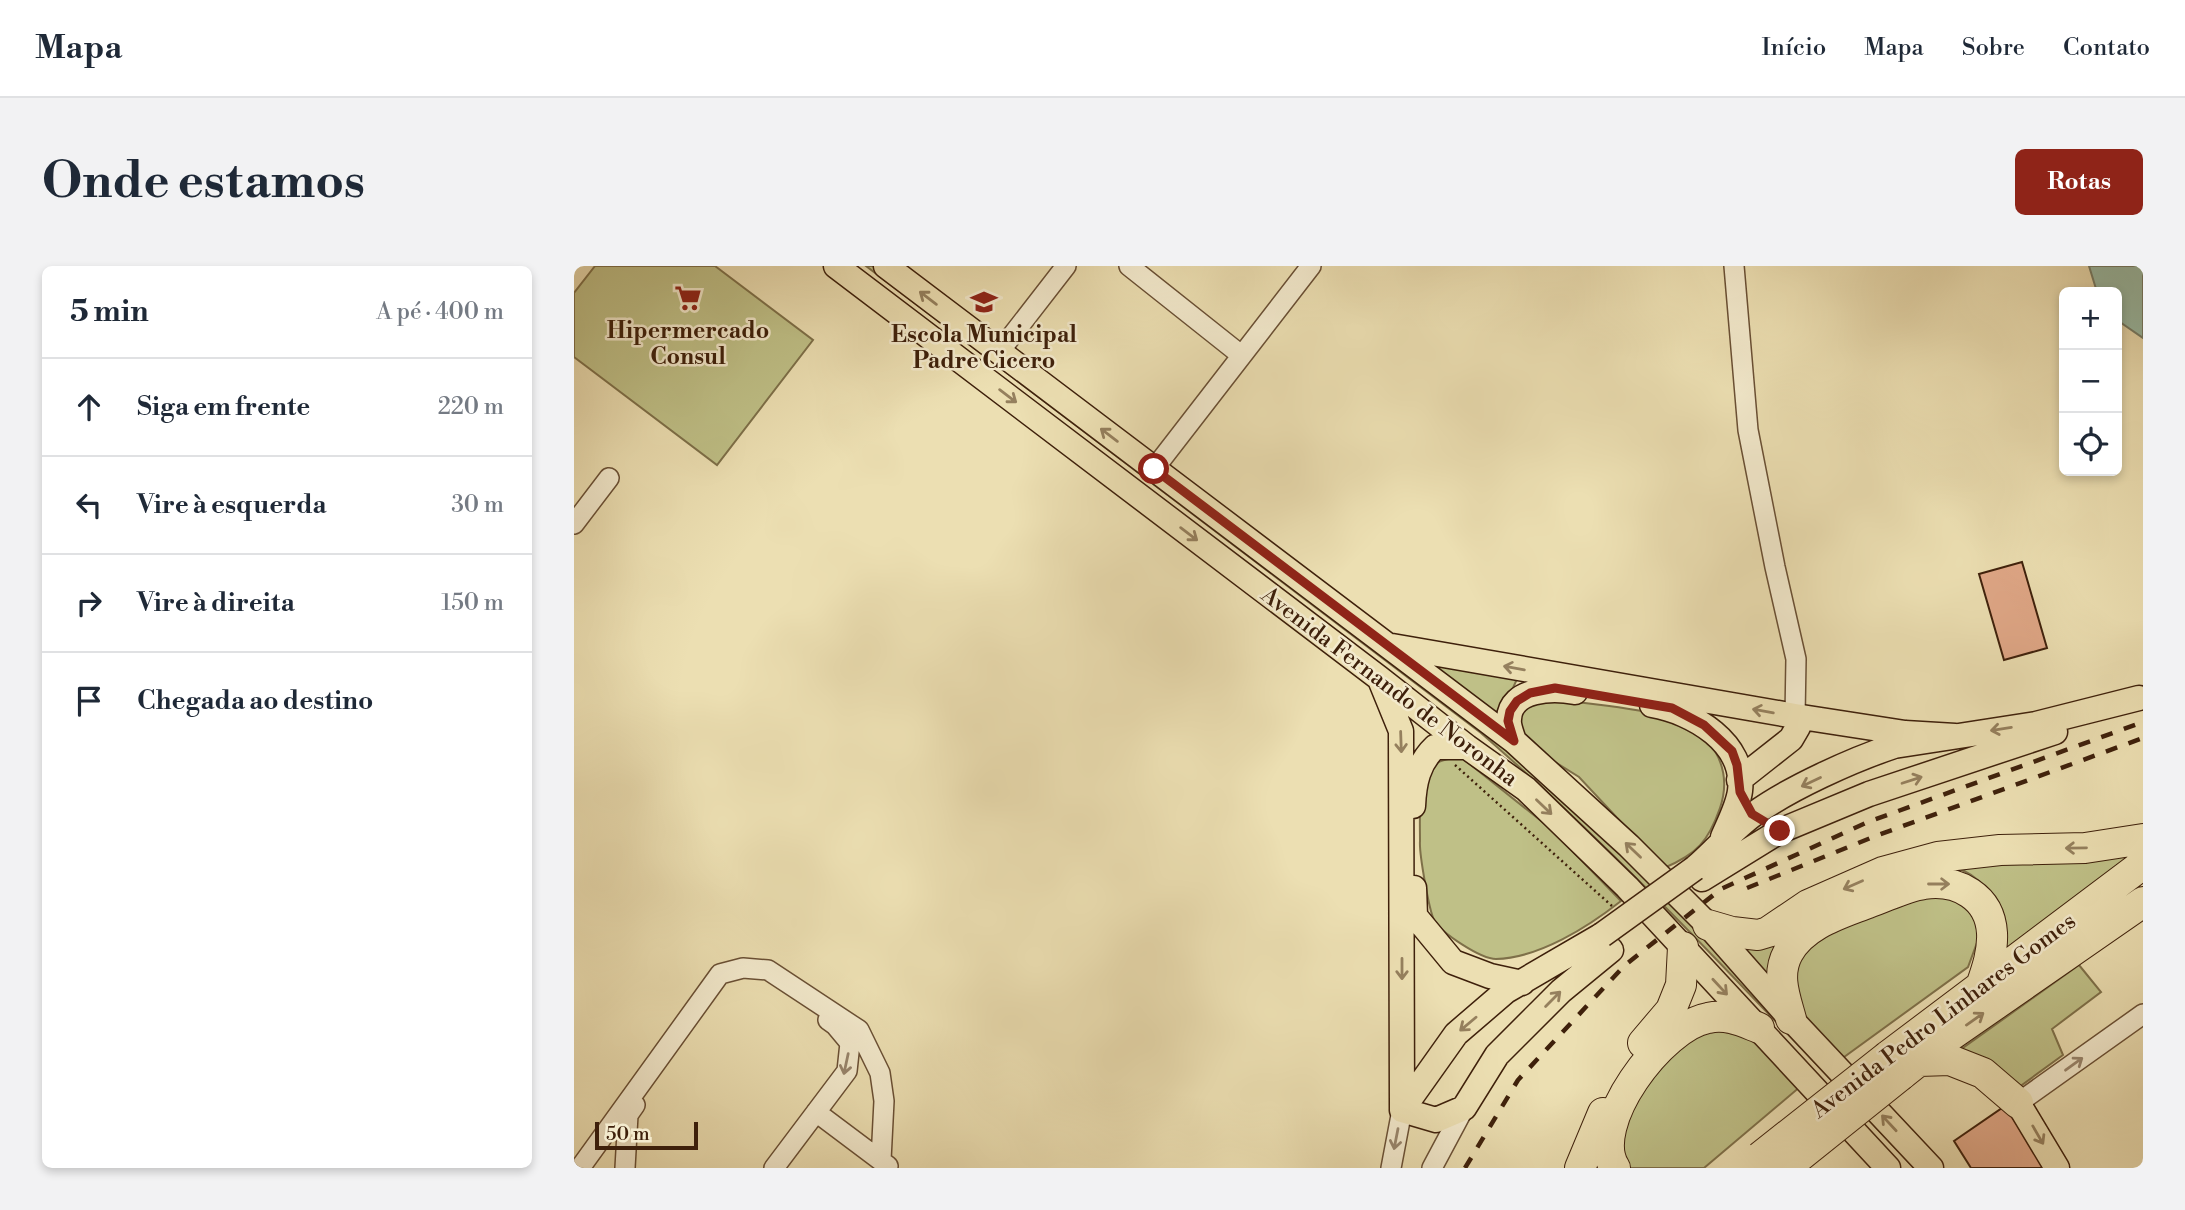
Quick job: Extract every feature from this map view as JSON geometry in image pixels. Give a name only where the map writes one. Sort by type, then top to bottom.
[{"type":"highway","points":[[1708,925],[1732,932],[1758,935],[1768,932],[1808,905],[1883,872],[1938,857],[2000,850],[2085,848],[2143,839]]},
{"type":"highway","name":"Avenida Pedro Linhares Gomes","points":[[1902,1064],[1982,986],[2143,864]]},
{"type":"highway","points":[[1791,1020],[1780,981],[1787,954],[1799,938],[1828,919],[1922,884],[1948,883],[1970,892],[1987,913],[1992,932],[1991,950],[1982,986]]},
{"type":"highway","name":"Avenida Pedro Linhares Gomes","points":[[1763,1164],[1902,1064],[1950,1037],[2130,917],[2143,902]]},
{"type":"highway","points":[[1580,1168],[1594,1130],[1627,1070],[1644,1041],[1671,1010],[1681,985],[1683,947]]},
{"type":"highway","points":[[1615,1168],[1608,1149],[1607,1134],[1626,1093],[1651,1055],[1677,1031],[1705,1018],[1729,1016],[1759,1028]]},
{"type":"highway","points":[[1902,1064],[1950,1060],[1983,1073],[2018,1104]]},
{"type":"main road","name":"Avenida Fernando de Noronha","points":[[836,266],[1467,747],[1526,789],[1627,887],[1888,1168]]},
{"type":"main road","name":"Avenida Fernando de Noronha","points":[[886,266],[1514,741],[1629,846],[1708,925],[1791,1020],[1931,1168]]},
{"type":"main road","points":[[1384,645],[1795,716],[1905,733],[1955,736]]},
{"type":"main road","points":[[1379,678],[1401,731],[1402,1110]]},
{"type":"main road","points":[[1514,741],[1508,721],[1510,711],[1517,701],[1530,693],[1555,688],[1672,708],[1704,725],[1732,751],[1740,786],[1752,814],[1780,831]]},
{"type":"main road","points":[[1697,875],[1752,814],[1781,797],[1873,753],[1894,746],[2036,724],[2141,697]]},
{"type":"main road","points":[[1497,1055],[1607,943],[1697,875],[1780,831],[1868,794],[2079,724],[2141,697]]},
{"type":"main road","points":[[1718,849],[1740,786],[1791,738],[1798,727],[1795,716]]},
{"type":"main road","points":[[1854,725],[1867,739],[1873,753],[1868,794]]},
{"type":"main road","points":[[1402,1110],[1436,1120],[1464,1108],[1515,1021],[1515,1004],[1506,984],[1453,962],[1415,916],[1411,851],[1414,784],[1425,757],[1435,747],[1467,747]]},
{"type":"main road","points":[[1402,1110],[1456,1034],[1506,984],[1607,943]]},
{"type":"main road","points":[[2018,1104],[2057,1168]]},
{"type":"street","points":[[1000,351],[1066,266]]},
{"type":"street","points":[[1129,266],[1150,272],[1241,355]]},
{"type":"street","points":[[1154,469],[1311,266]]},
{"type":"street","points":[[1734,266],[1748,430],[1796,659],[1795,716]]},
{"type":"street","points":[[574,524],[609,478]]},
{"type":"street","points":[[580,1168],[720,974],[743,968],[768,970],[859,1030],[880,1073],[884,1101],[886,1164]]},
{"type":"street","points":[[625,1168],[628,1115],[725,983],[743,977],[765,978],[835,1025],[850,1043],[847,1071],[774,1168]]},
{"type":"street","points":[[2018,1104],[2143,1014]]},
{"type":"street","points":[[1432,1168],[1464,1108]]},
{"type":"street","points":[[1391,1168],[1402,1110]]},
{"type":"street","points":[[816,1112],[886,1164]]},
{"type":"path","points":[[1435,747],[1612,906]]},
{"type":"green space","points":[[595,266],[715,266],[813,340],[717,465],[574,357],[574,293]]},
{"type":"green space","points":[[866,266],[880,266],[1524,758],[1631,861],[1924,1168],[1914,1168],[1649,891],[1481,733]]},
{"type":"green space","points":[[1415,660],[1517,679],[1496,726]]},
{"type":"green space","points":[[1556,699],[1627,708],[1669,717],[1684,722],[1707,740],[1721,764],[1724,793],[1716,820],[1700,846],[1685,858],[1664,868],[1579,777],[1523,742],[1518,715],[1521,708]]},
{"type":"green space","points":[[1461,757],[1550,828],[1621,901],[1594,921],[1562,939],[1546,947],[1512,957],[1489,958],[1445,932],[1434,920],[1425,881],[1420,847],[1421,796],[1425,779],[1434,765]]},
{"type":"green space","points":[[2143,843],[2143,846],[1999,959],[2002,926],[1994,899],[1972,875],[1946,867],[1925,869],[1887,882],[1829,907],[1805,921],[1791,934],[1781,951],[1775,984],[1735,943],[1769,936],[1803,915],[1845,895],[1911,870],[1978,859],[2097,855]]},
{"type":"green space","points":[[1949,888],[1978,915],[1978,940],[1968,967],[1840,1060],[1790,1011],[1793,954],[1832,922]]},
{"type":"green space","points":[[2079,965],[2101,992],[2052,1029],[2063,1055],[2015,1090],[1953,1055]]},
{"type":"green space","points":[[1713,1029],[1755,1039],[1801,1086],[1704,1168],[1620,1168],[1614,1134],[1676,1039]]},
{"type":"shaded area","points":[[2089,266],[2143,266],[2143,338],[2122,323],[2122,287],[2095,287]]},
{"type":"building","points":[[2022,562],[2047,648],[2004,660],[1979,574]]},
{"type":"building","points":[[2005,1106],[2046,1168],[1971,1168],[1954,1141]]},
{"type":"railway","points":[[1465,1168],[1518,1080],[1624,966],[1721,889],[1868,822],[2143,722]]},
{"type":"railway","points":[[1747,888],[1873,837],[2143,738]]},
{"type":"place","name":"Hipermercado Consul","points":[[688,298]]},
{"type":"place","name":"Escola Municipal Padre Cicero","points":[[984,302]]},
{"type":"route","points":[[1154,469],[1514,741],[1508,721],[1510,711],[1517,701],[1530,693],[1555,688],[1672,708],[1704,725],[1732,751],[1737,765],[1740,792],[1752,814],[1766,825],[1780,831]]}]
